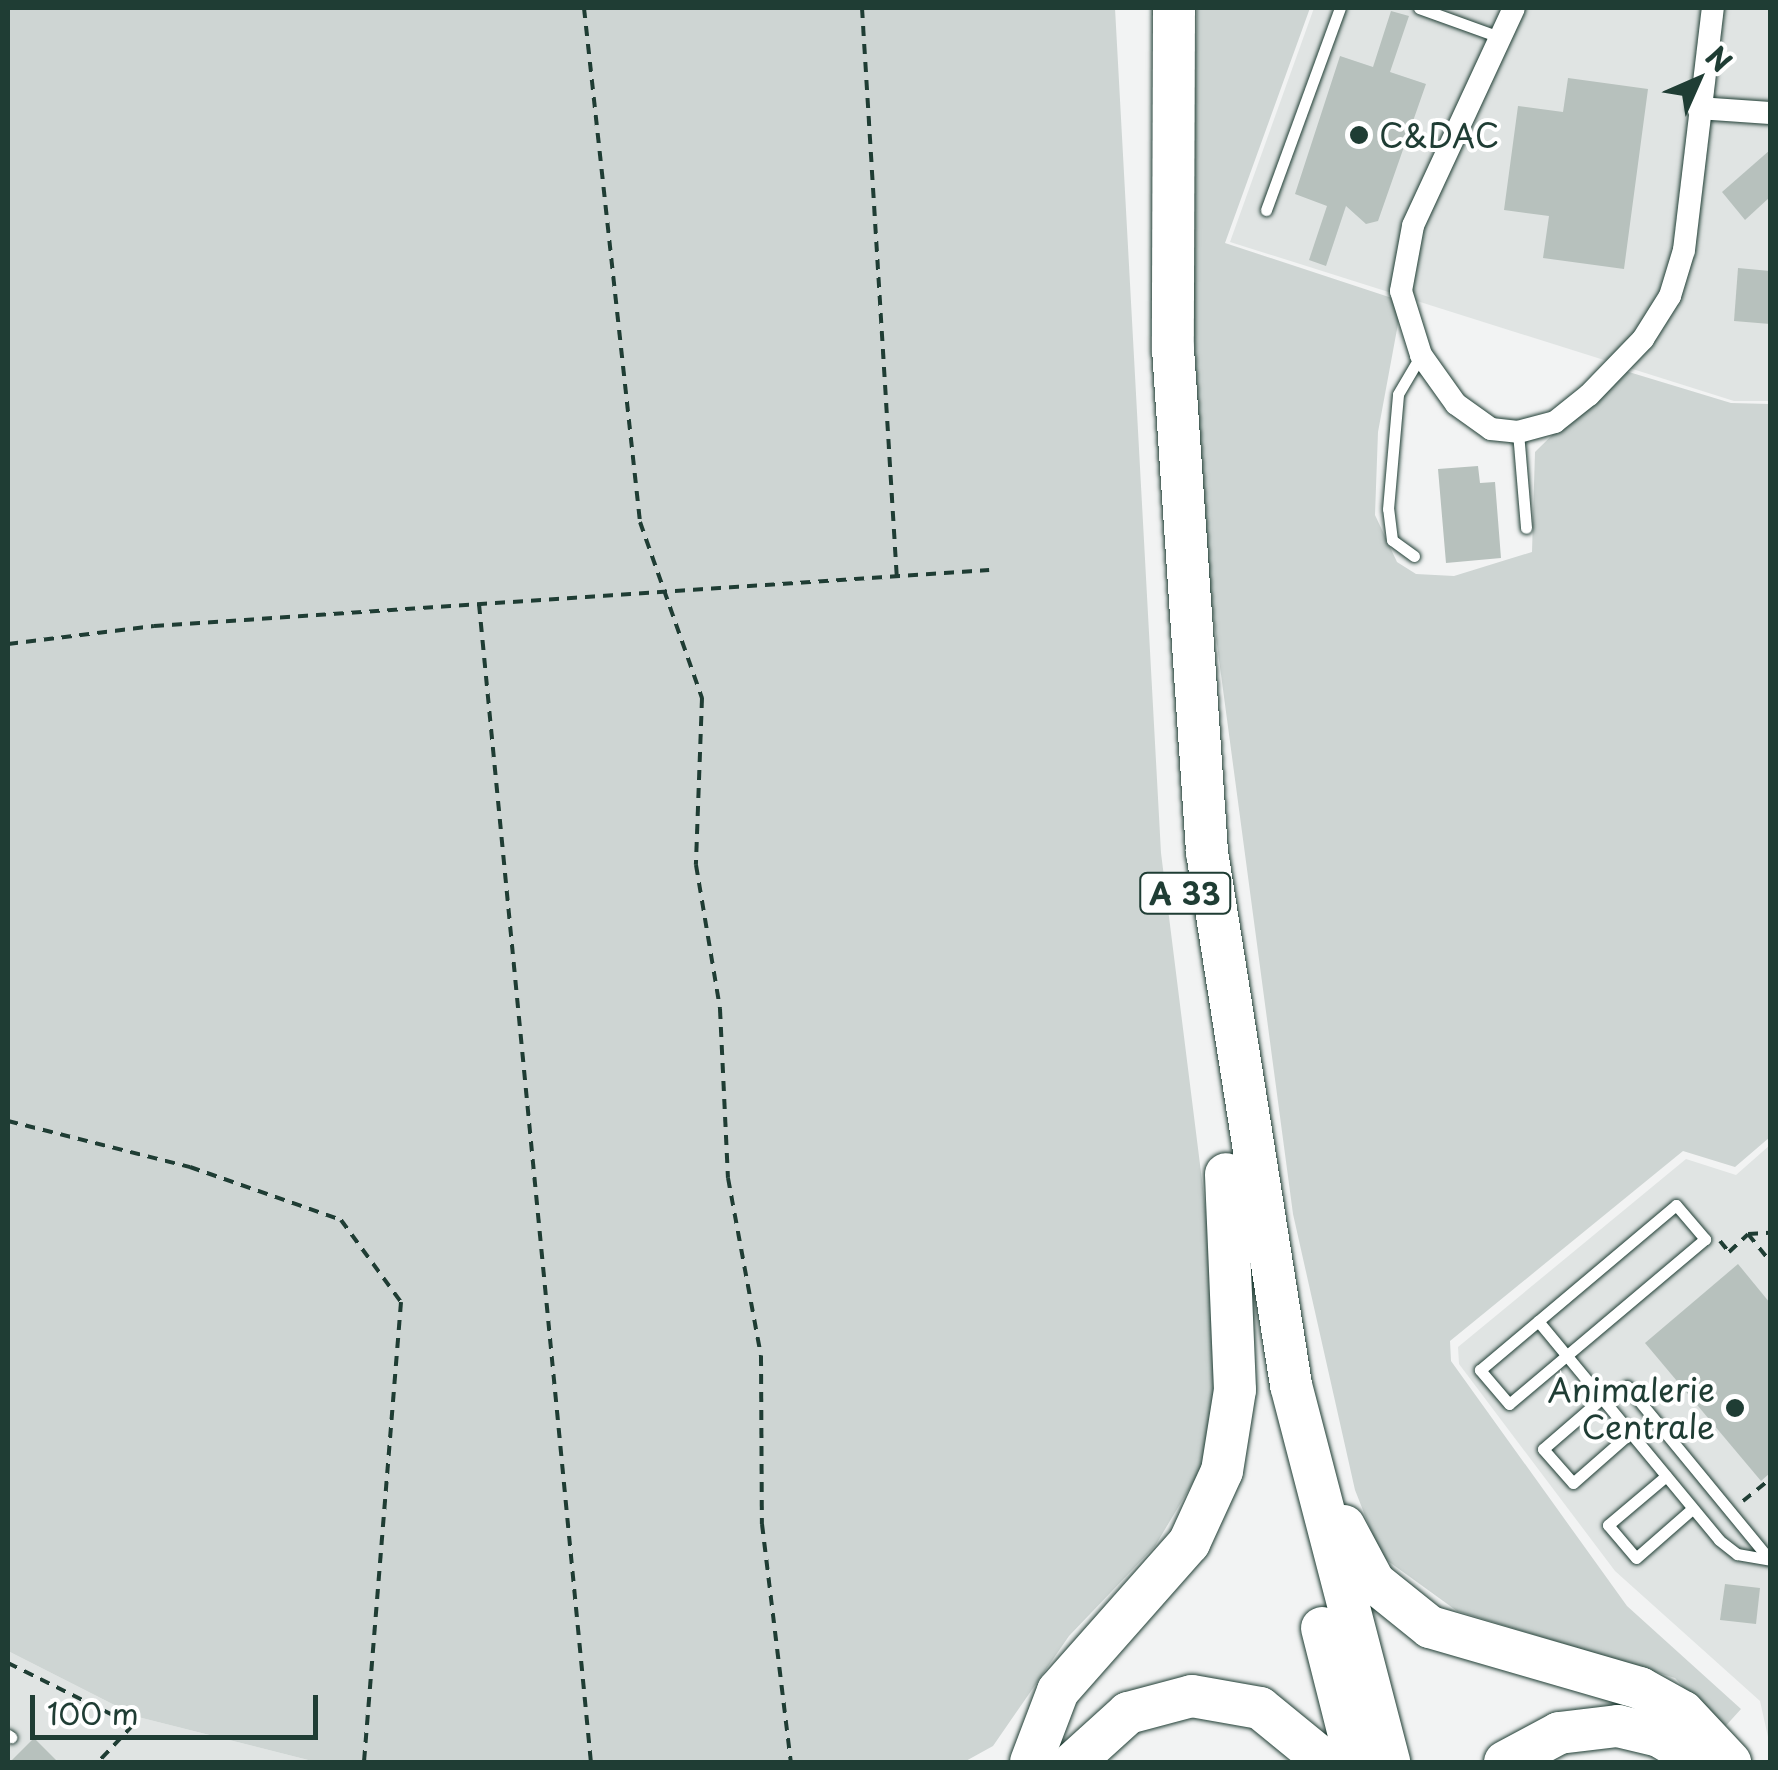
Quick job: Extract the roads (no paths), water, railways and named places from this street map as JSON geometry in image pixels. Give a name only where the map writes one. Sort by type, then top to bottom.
[{"type":"highway","name":"A 33","points":[[1149,8],[1142,207],[1156,622],[1198,1018],[1264,1379],[1356,1762]]},
{"type":"highway","name":"A 33","points":[[1174,8],[1172,332],[1192,704],[1229,1018],[1280,1325],[1389,1762]]},
{"type":"highway","points":[[1030,1762],[1058,1691],[1188,1543],[1222,1471],[1235,1390],[1226,1174]]},
{"type":"highway","points":[[1280,1325],[1350,1545],[1382,1591],[1452,1636],[1662,1698],[1701,1727],[1730,1762]]},
{"type":"highway","points":[[1074,1762],[1128,1713],[1192,1696],[1260,1708],[1326,1762]]},
{"type":"highway","points":[[1506,1762],[1546,1738],[1600,1726],[1660,1736],[1703,1762]]},
{"type":"street","points":[[1514,8],[1408,238],[1401,291],[1421,355],[1468,416],[1518,432],[1570,412],[1657,319],[1684,250],[1712,8]]},
{"type":"street","points":[[1698,108],[1770,113]]},
{"type":"lane","points":[[1266,210],[1340,8]]},
{"type":"lane","points":[[1419,8],[1502,38]]},
{"type":"lane","points":[[1414,556],[1392,540],[1388,509],[1398,394],[1421,355]]},
{"type":"lane","points":[[1518,432],[1526,528]]},
{"type":"lane","points":[[1676,1205],[1705,1239],[1509,1404],[1480,1370],[1538,1321],[1676,1205]]},
{"type":"lane","points":[[1538,1321],[1692,1508],[1737,1554],[1770,1560]]},
{"type":"lane","points":[[1627,1386],[1770,1560]]},
{"type":"lane","points":[[1602,1398],[1543,1449],[1573,1484],[1630,1433]]},
{"type":"lane","points":[[1666,1476],[1608,1525],[1636,1558],[1692,1508]]},
{"type":"place","name":"C&DAC","points":[[1359,135]]},
{"type":"place","name":"Animalerie Centrale","points":[[1735,1408]]}]
